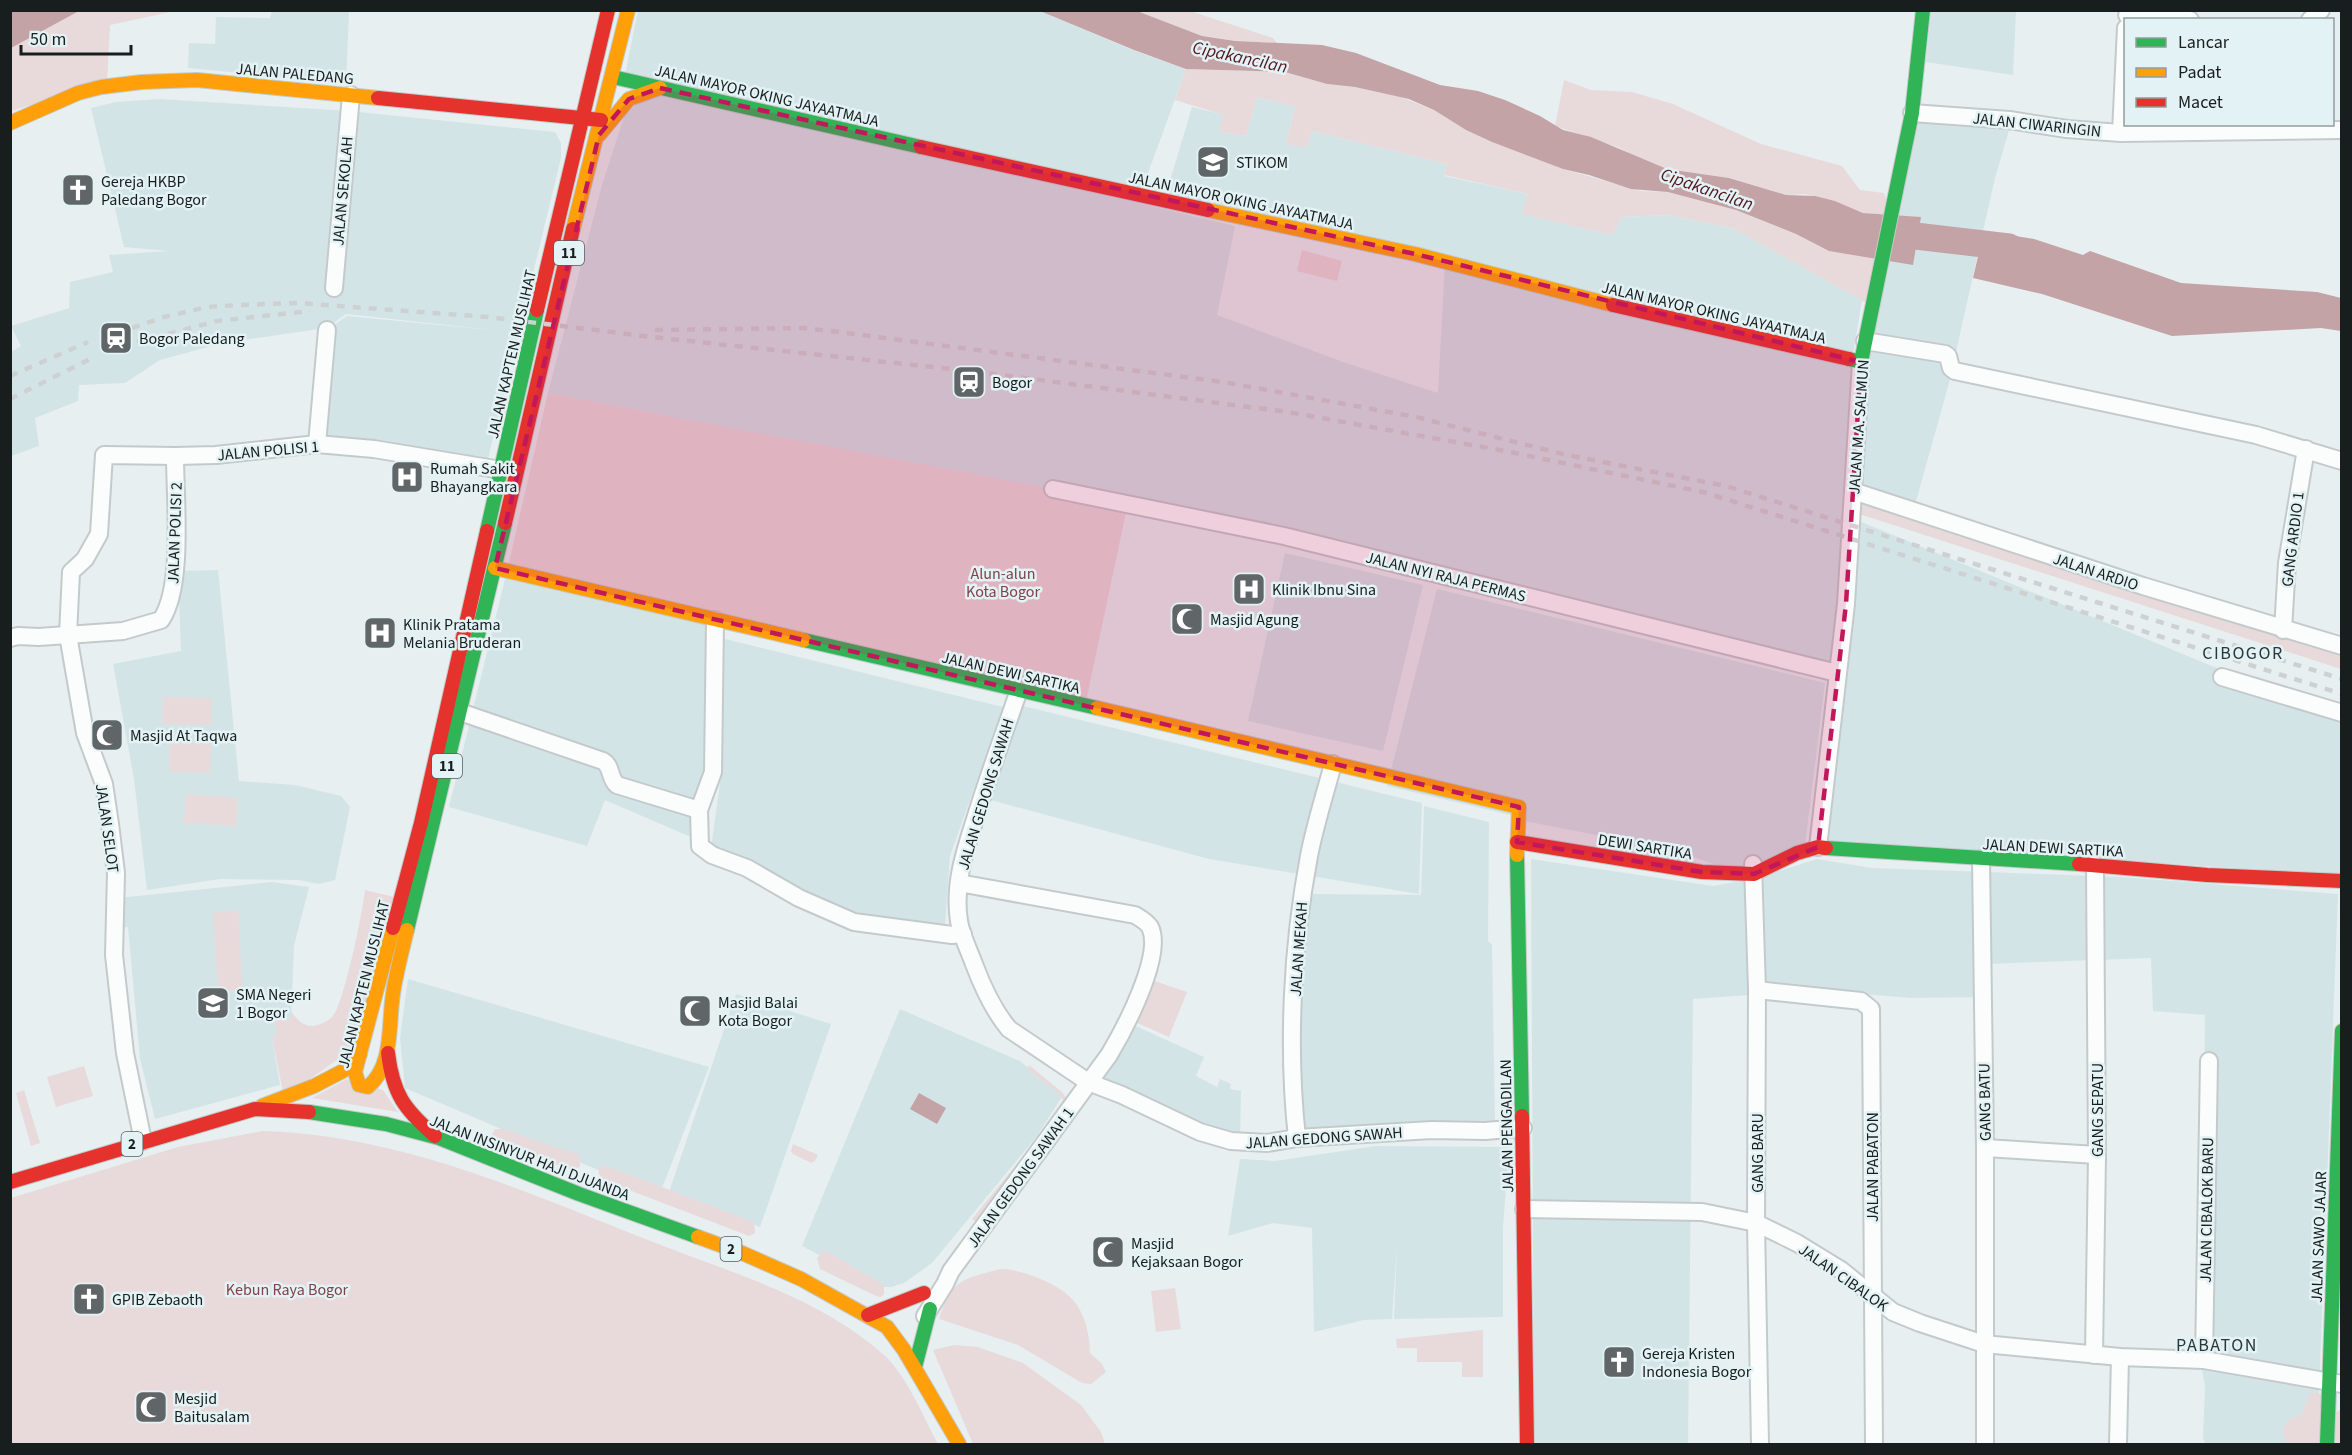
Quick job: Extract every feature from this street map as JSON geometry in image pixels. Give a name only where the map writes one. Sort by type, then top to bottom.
[{"type":"street","name":"JALAN KAPTEN MUSLIHAT","points":[[608,10],[418,833],[355,1072],[359,1085],[368,1087],[374,1084],[380,1076],[388,1046],[392,999],[399,965],[495,568],[550,324],[628,10]]},
{"type":"street","name":"JALAN M.A. SALMUN","points":[[1818,847],[1846,604],[1861,362],[1912,113],[1923,10]]},
{"type":"street","points":[[2121,133],[2124,64]]},
{"type":"street","name":"JALAN MAYOR OKING JAYAATMAJA","points":[[613,77],[935,150],[1415,254],[1590,300],[1861,362]]},
{"type":"street","name":"JALAN PALEDANG","points":[[10,123],[84,91],[117,84],[155,80],[197,80],[602,121]]},
{"type":"street","points":[[598,135],[629,99],[660,88]]},
{"type":"street","name":"JALAN SEKOLAH","points":[[334,288],[351,95]]},
{"type":"street","name":"JALAN CIWARINGIN","points":[[1912,113],[2009,120],[2067,129],[2121,133],[2342,130]]},
{"type":"street","points":[[317,444],[327,330]]},
{"type":"street","points":[[1865,341],[1946,354],[1951,369],[1955,371],[2256,435],[2342,461]]},
{"type":"street","name":"JALAN POLISI 1","points":[[104,455],[216,455],[317,444],[374,449],[501,470]]},
{"type":"street","name":"GANG ARDIO 1","points":[[2283,630],[2287,563],[2306,449]]},
{"type":"street","name":"JALAN SELOT","points":[[104,455],[99,534],[85,559],[71,572],[68,635],[85,733],[104,784],[110,824],[116,873],[114,955],[124,1053],[143,1141]]},
{"type":"street","name":"JALAN POLISI 2","points":[[10,638],[123,632],[161,620],[167,612],[175,564],[175,456]]},
{"type":"street","name":"JALAN NYI RAJA PERMAS","points":[[1053,489],[1284,536],[1837,673]]},
{"type":"street","name":"JALAN ARDIO","points":[[1853,491],[2283,630],[2342,646]]},
{"type":"street","name":"JALAN DEWI SARTIKA","points":[[495,568],[1519,807]]},
{"type":"street","points":[[715,620],[713,772],[699,810],[700,846],[712,855],[747,867],[799,898],[854,922],[952,935],[963,934]]},
{"type":"street","points":[[2222,677],[2342,713]]},
{"type":"street","name":"JALAN GEDONG SAWAH","points":[[1019,690],[962,862],[959,883],[959,922],[981,982],[999,1017],[1021,1038],[1088,1082],[1209,1135],[1241,1143],[1432,1130],[1485,1131],[1523,1128]]},
{"type":"street","points":[[460,712],[603,761],[609,767],[612,780],[617,785],[699,810]]},
{"type":"street","name":"JALAN MEKAH","points":[[1297,1138],[1293,1049],[1299,918],[1309,854],[1334,764]]},
{"type":"street","name":"JALAN PENGADILAN","points":[[1519,807],[1517,842],[1527,1444]]},
{"type":"street","name":"DEWI SARTIKA","points":[[1517,842],[1702,872],[1758,868]]},
{"type":"street","name":"JALAN DEWI SARTIKA","points":[[1758,868],[1818,847],[1981,860],[2095,865],[2207,875],[2342,881]]},
{"type":"street","name":"GANG BATU","points":[[1981,860],[1985,1148],[1985,1444]]},
{"type":"street","name":"GANG SEPATU","points":[[2094,1355],[2097,1155],[2095,865]]},
{"type":"street","name":"GANG BARU","points":[[1758,868],[1756,1223],[1760,1444]]},
{"type":"street","name":"JALAN GEDONG SAWAH 1","points":[[904,1350],[951,1271],[1109,1055],[1134,1007],[1150,959],[1152,936],[1149,925],[1135,915],[959,883]]},
{"type":"street","name":"JALAN PABATON","points":[[1757,990],[1861,1001],[1871,1009],[1874,1444]]},
{"type":"street","name":"JALAN SAWO JAJAR","points":[[2327,1444],[2336,1384],[2342,1031]]},
{"type":"street","points":[[388,1046],[391,1084],[398,1098],[412,1116],[439,1138]]},
{"type":"street","points":[[255,1109],[314,1086],[344,1071],[360,1054]]},
{"type":"street","name":"JALAN CIBALOK BARU","points":[[2204,1360],[2209,1061]]},
{"type":"street","name":"JALAN INSINYUR HAJI DJUANDA","points":[[10,1182],[255,1109],[307,1112],[386,1124],[439,1138],[579,1194],[742,1253],[801,1279],[868,1315],[887,1327],[904,1350],[959,1444]]},
{"type":"street","points":[[1985,1148],[2097,1155]]},
{"type":"street","name":"JALAN CIBALOK","points":[[1524,1209],[1671,1210],[1702,1212],[1756,1223],[1797,1243],[1832,1265],[1893,1312],[1984,1344],[2120,1357],[2204,1360],[2336,1384]]},
{"type":"street","name":"JALAN GEDONG SAWAH 1","points":[[887,1327],[951,1271]]},
{"type":"street","points":[[868,1315],[924,1293]]},
{"type":"street","points":[[915,1367],[930,1309]]},
{"type":"street","points":[[2118,1444],[2120,1357]]},
{"type":"highlighted area","points":[[660,88],[1415,254],[1861,362],[1846,604],[1818,847],[1754,874],[1702,872],[1517,842],[1519,807],[495,568],[599,135],[629,99]]},
{"type":"shaded area","points":[[638,10],[1040,11],[1135,51],[1186,69],[1140,195],[624,80]]},
{"type":"shaded area","points":[[272,11],[349,11],[346,83],[188,68],[189,43],[215,44],[216,17],[270,18]]},
{"type":"shaded area","points":[[1931,11],[2016,11],[2013,75],[1926,62]]},
{"type":"shaded area","points":[[656,89],[1235,226],[1217,315],[1343,362],[1438,393],[1445,262],[1166,194],[1192,107],[1225,115],[1219,131],[1246,136],[1257,97],[1295,107],[1286,144],[1312,131],[1447,164],[1444,176],[1528,194],[1523,214],[1612,235],[1622,217],[1668,215],[1732,228],[1862,300],[1852,360],[1844,493],[1851,495],[1837,673],[1284,536],[548,393],[602,185],[625,114]]},
{"type":"shaded area","points":[[160,99],[349,111],[555,132],[561,143],[561,158],[486,467],[317,444],[327,330],[347,316],[502,331],[346,314],[326,328],[222,343],[160,360],[125,383],[79,385],[78,401],[35,418],[39,446],[11,456],[11,352],[21,346],[11,326],[69,308],[70,282],[113,272],[109,255],[169,251],[124,247],[91,108],[116,102]]},
{"type":"shaded area","points":[[1912,113],[2012,120],[1995,178],[1949,383],[1913,512],[1853,491],[1861,362]]},
{"type":"shaded area","points":[[1854,519],[2341,719],[2341,875],[1823,841]]},
{"type":"shaded area","points":[[1285,553],[1423,585],[1383,751],[1248,721]]},
{"type":"shaded area","points":[[218,570],[239,781],[295,785],[341,796],[350,807],[335,880],[319,884],[299,880],[220,879],[147,890],[134,779],[113,664],[181,651],[178,571]]},
{"type":"shaded area","points":[[507,571],[715,620],[713,697],[700,841],[605,800],[587,846],[449,807]]},
{"type":"shaded area","points":[[1437,589],[1825,683],[1804,853],[1744,874],[1696,858],[1525,821],[1519,817],[1387,786]]},
{"type":"shaded area","points":[[717,637],[1003,707],[950,856],[945,924],[877,918],[812,899],[710,855],[721,776]]},
{"type":"shaded area","points":[[1019,705],[1422,803],[1419,894],[1209,859],[987,799]]},
{"type":"shaded area","points":[[1424,806],[1489,822],[1488,941],[1492,945],[1495,1123],[1303,1134],[1301,1024],[1307,920],[1313,894],[1421,895]]},
{"type":"shaded area","points":[[1531,859],[1713,886],[1758,878],[1817,859],[1872,868],[2121,877],[2338,894],[2317,1444],[2206,1444],[2203,1439],[2205,1015],[2153,1011],[2151,958],[1986,964],[1986,997],[1911,998],[1816,990],[1693,999],[1688,1444],[1534,1444]]},
{"type":"shaded area","name":"SMA Negeri 1 Bogor","points":[[272,882],[309,887],[294,946],[291,1019],[276,1036],[272,1037],[280,1085],[155,1119],[140,1059],[128,927],[118,928],[118,898]]},
{"type":"shaded area","points":[[408,979],[709,1067],[659,1196],[405,1088],[400,1038]]},
{"type":"shaded area","points":[[736,994],[831,1024],[760,1227],[668,1195]]},
{"type":"shaded area","points":[[900,1009],[1020,1061],[1060,1093],[1061,1098],[1037,1136],[932,1263],[904,1283],[881,1287],[802,1246]]},
{"type":"shaded area","points":[[1131,1024],[1204,1057],[1196,1076],[1217,1087],[1220,1079],[1231,1084],[1230,1089],[1241,1091],[1240,1142],[1169,1119],[1104,1079]]},
{"type":"shaded area","points":[[1376,1146],[1509,1147],[1503,1227],[1503,1317],[1394,1319],[1397,1247],[1392,1319],[1364,1320],[1314,1332],[1312,1228],[1273,1223],[1228,1236],[1240,1159],[1275,1161]]},
{"type":"green space","points":[[79,11],[175,11],[110,25],[107,82],[11,111],[10,48]]},
{"type":"green space","points":[[1137,11],[1190,11],[1273,38],[1277,43],[1235,41],[1202,36]]},
{"type":"green space","points":[[1186,69],[1285,72],[1327,84],[1355,87],[1401,97],[1434,110],[1466,130],[1492,142],[1563,169],[1641,191],[1668,192],[1695,198],[1736,210],[1796,234],[1821,247],[1882,259],[1872,306],[1732,228],[1668,215],[1622,217],[1612,235],[1522,214],[1528,194],[1444,175],[1447,164],[1312,131],[1306,148],[1286,144],[1295,107],[1257,97],[1246,136],[1219,131],[1224,115],[1175,100]]},
{"type":"green space","points":[[1564,80],[1591,90],[1632,92],[1673,104],[1761,144],[1842,166],[1860,190],[1884,193],[1891,215],[1863,213],[1835,201],[1805,194],[1786,195],[1729,178],[1667,169],[1637,158],[1620,148],[1555,126]]},
{"type":"green space","points":[[1302,250],[1342,261],[1337,281],[1297,271]]},
{"type":"green space","name":"Alun-alun Kota Bogor","points":[[548,393],[1128,503],[1085,706],[507,571]]},
{"type":"green space","points":[[1853,499],[2341,651],[2341,669],[1853,512]]},
{"type":"green space","points":[[163,697],[212,698],[211,725],[162,724]]},
{"type":"green space","points":[[170,742],[211,743],[210,773],[169,772]]},
{"type":"green space","points":[[186,794],[238,798],[236,826],[184,823]]},
{"type":"green space","points":[[365,890],[402,899],[364,1041],[284,1097],[272,1037],[276,1036],[276,1019],[291,1019],[291,1011],[300,1022],[313,1026],[333,1016],[347,976]]},
{"type":"green space","points":[[239,911],[242,991],[218,992],[213,912]]},
{"type":"green space","points":[[1149,979],[1187,992],[1169,1037],[1135,1022]]},
{"type":"green space","points":[[1029,1065],[1062,1092],[1066,1098],[1065,1104],[1042,1140],[976,1222],[972,1219],[1038,1138],[1063,1100],[1057,1092],[1027,1069]]},
{"type":"green space","points":[[84,1066],[93,1096],[56,1107],[47,1077]]},
{"type":"green space","points":[[347,1079],[383,1090],[398,1112],[312,1098]]},
{"type":"green space","points":[[24,1090],[40,1143],[31,1146],[16,1093]]},
{"type":"green space","points":[[495,1129],[503,1129],[580,1155],[580,1166],[576,1170],[569,1169],[495,1142],[490,1138]]},
{"type":"green space","name":"Kebun Raya Bogor","points":[[263,1131],[315,1135],[366,1143],[465,1170],[777,1290],[833,1318],[884,1355],[900,1373],[938,1444],[11,1444],[11,1198],[178,1147]]},
{"type":"green space","points":[[793,1144],[818,1155],[815,1161],[811,1163],[793,1154],[791,1151]]},
{"type":"green space","points":[[601,1166],[607,1166],[751,1221],[754,1224],[755,1233],[749,1236],[603,1180],[598,1173]]},
{"type":"green space","points":[[823,1252],[828,1252],[884,1285],[884,1294],[881,1297],[876,1296],[820,1269],[817,1258]]},
{"type":"green space","points":[[1001,1269],[1040,1278],[1067,1294],[1077,1305],[1084,1318],[1090,1353],[1102,1364],[1106,1372],[1091,1384],[1082,1383],[1018,1345],[939,1319],[948,1296],[960,1283],[977,1275]]},
{"type":"green space","points":[[1175,1288],[1181,1329],[1156,1332],[1151,1291]]},
{"type":"green space","points":[[1483,1330],[1483,1377],[1462,1377],[1462,1362],[1417,1362],[1417,1348],[1397,1348],[1396,1339]]},
{"type":"green space","points":[[954,1345],[978,1347],[1023,1363],[1081,1405],[1101,1432],[1105,1444],[973,1444],[933,1350]]},
{"type":"green space","points":[[2313,1392],[2320,1394],[2337,1412],[2341,1409],[2341,1444],[2287,1444],[2282,1429],[2290,1419],[2302,1414],[2308,1396]]},
{"type":"water","points":[[14,10],[79,11],[11,48],[11,12]]},
{"type":"water","points":[[1040,11],[1137,11],[1202,36],[1235,41],[1322,45],[1356,53],[1440,85],[1478,91],[1505,100],[1540,116],[1563,130],[1591,137],[1667,169],[1729,178],[1786,195],[1815,196],[1835,201],[1863,213],[1921,217],[1913,265],[1829,251],[1796,234],[1736,210],[1668,192],[1631,189],[1563,169],[1492,142],[1409,99],[1355,87],[1327,84],[1285,72],[1186,69]]},
{"type":"water","points":[[1984,231],[2034,239],[2083,255],[2090,251],[2181,283],[2317,292],[2341,298],[2341,331],[2321,328],[2172,336],[2042,294],[1973,278]]},
{"type":"water","points":[[919,1093],[946,1108],[937,1124],[910,1109]]},
{"type":"waterway","name":"Cipakancilan","points":[[1881,232],[2009,247],[2015,250]]},
{"type":"railway","points":[[132,328],[164,317],[207,307],[298,303],[488,317],[970,371],[1288,412],[1505,451],[1703,492],[2342,694]]},
{"type":"railway","points":[[137,342],[217,321],[310,311]]},
{"type":"railway","points":[[655,330],[803,328],[831,331],[1223,382],[1416,417],[1567,455],[1726,486],[2342,679]]},
{"type":"railway","points":[[10,376],[88,342]]},
{"type":"railway","points":[[10,399],[94,357]]},
{"type":"traffic: fast","points":[[1849,359],[1861,362],[1912,113],[1923,10]]},
{"type":"traffic: fast","points":[[613,77],[921,147]]},
{"type":"traffic: fast","points":[[487,531],[537,310]]},
{"type":"traffic: fast","points":[[407,930],[505,523]]},
{"type":"traffic: fast","points":[[804,640],[1097,708]]},
{"type":"traffic: fast","points":[[1826,848],[2079,864]]},
{"type":"traffic: fast","points":[[1517,855],[1522,1116]]},
{"type":"traffic: fast","points":[[2327,1444],[2342,1031]]},
{"type":"traffic: fast","points":[[309,1112],[386,1124],[439,1138],[579,1194],[698,1237]]},
{"type":"traffic: fast","points":[[915,1367],[930,1309]]},
{"type":"traffic: slow","points":[[573,229],[628,10]]},
{"type":"traffic: slow","points":[[10,123],[78,93],[101,87],[142,82],[197,80],[378,98]]},
{"type":"traffic: slow","points":[[599,135],[629,99],[660,88]]},
{"type":"traffic: slow","points":[[1208,210],[1415,254],[1613,305]]},
{"type":"traffic: slow","points":[[495,568],[804,640]]},
{"type":"traffic: slow","points":[[1097,708],[1519,807],[1517,855]]},
{"type":"traffic: slow","points":[[393,928],[355,1072],[359,1085],[368,1087],[382,1068],[386,1056],[394,986],[407,930]]},
{"type":"traffic: slow","points":[[262,1106],[314,1086],[343,1071],[360,1054]]},
{"type":"traffic: slow","points":[[698,1237],[801,1279],[887,1327],[904,1350],[959,1444]]},
{"type":"traffic: jam","points":[[537,310],[608,10]]},
{"type":"traffic: jam","points":[[378,98],[601,120]]},
{"type":"traffic: jam","points":[[921,147],[1208,210]]},
{"type":"traffic: jam","points":[[505,523],[573,229]]},
{"type":"traffic: jam","points":[[1613,305],[1849,359]]},
{"type":"traffic: jam","points":[[393,928],[421,823],[487,531]]},
{"type":"traffic: jam","points":[[1517,842],[1702,872],[1754,874],[1797,853],[1818,847],[1826,848]]},
{"type":"traffic: jam","points":[[2079,864],[2207,875],[2342,881]]},
{"type":"traffic: jam","points":[[388,1053],[393,1079],[402,1100],[415,1117],[435,1136]]},
{"type":"traffic: jam","points":[[10,1182],[255,1109],[309,1112]]},
{"type":"traffic: jam","points":[[1522,1116],[1527,1444]]},
{"type":"traffic: jam","points":[[868,1315],[924,1293]]},
{"type":"place","name":"STIKOM","points":[[1213,162]]},
{"type":"place","name":"Gereja HKBP Paledang Bogor","points":[[78,190]]},
{"type":"place","name":"Bogor Paledang","points":[[116,338]]},
{"type":"place","name":"Bogor","points":[[969,382]]},
{"type":"place","name":"Rumah Sakit Bhayangkara","points":[[407,477]]},
{"type":"place","name":"Klinik Ibnu Sina","points":[[1249,589]]},
{"type":"place","name":"Masjid Agung","points":[[1187,619]]},
{"type":"place","name":"Klinik Pratama Melania Bruderan","points":[[380,633]]},
{"type":"place","name":"Masjid At Taqwa","points":[[107,735]]},
{"type":"place","name":"SMA Negeri 1 Bogor","points":[[213,1003]]},
{"type":"place","name":"Masjid Balai Kota Bogor","points":[[695,1011]]},
{"type":"place","name":"Masjid Kejaksaan Bogor","points":[[1108,1252]]},
{"type":"place","name":"GPIB Zebaoth","points":[[89,1299]]},
{"type":"place","name":"Gereja Kristen Indonesia Bogor","points":[[1619,1362]]},
{"type":"place","name":"Mesjid Baitusalam","points":[[151,1407]]},
{"type":"district","name":"CIBOGOR","points":[[2243,653]]},
{"type":"district","name":"PABATON","points":[[2217,1345]]}]
